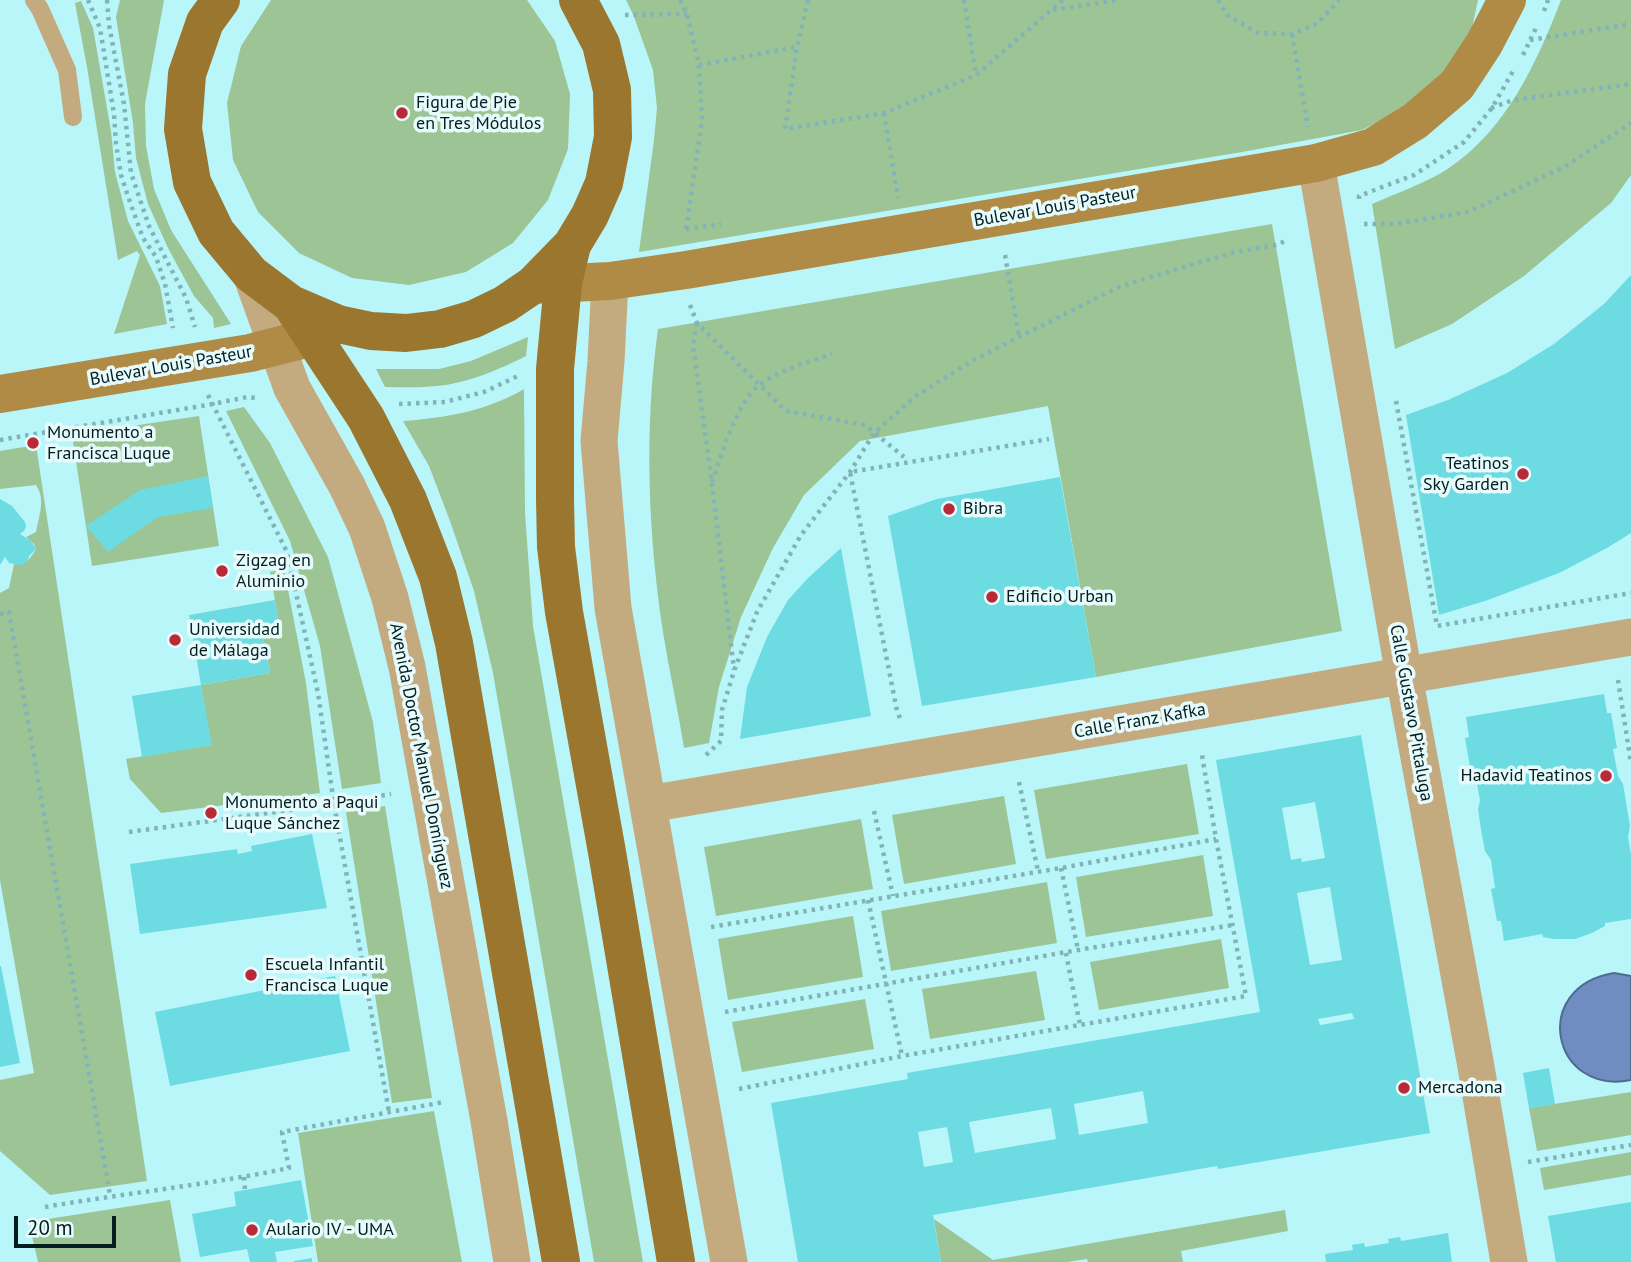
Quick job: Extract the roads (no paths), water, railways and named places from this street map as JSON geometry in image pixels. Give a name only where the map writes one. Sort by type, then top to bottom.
[{"type":"main road","points":[[211,7],[187,74],[183,129],[192,182],[216,232],[251,274],[325,330],[408,500],[438,577],[454,643],[561,1262]]},
{"type":"main road","points":[[325,330],[406,333],[440,329],[474,319],[548,284],[590,215],[604,183],[613,136],[612,90],[601,44],[582,8]]},
{"type":"main road","points":[[548,284],[555,369],[556,547],[564,612],[677,1262]]},
{"type":"street","name":"Bulevar Louis Pasteur","points":[[548,284],[610,281],[687,270],[1316,163],[1373,147],[1415,121],[1457,85],[1507,0]]},
{"type":"street","name":"Calle Gustavo Pittaluga","points":[[1316,163],[1509,1262]]},
{"type":"street","name":"Avenida Doctor Manuel Domínguez","points":[[251,274],[292,388],[347,486],[367,528],[390,598],[412,695],[512,1262]]},
{"type":"street","points":[[610,281],[599,441],[613,608],[729,1262]]},
{"type":"street","name":"Bulevar Louis Pasteur","points":[[0,394],[276,347],[325,330]]},
{"type":"street","name":"Calle Franz Kafka","points":[[649,804],[1631,637]]},
{"type":"lane","points":[[34,0],[67,70],[73,117]]},
{"type":"water","points":[[1614,973],[1631,976],[1631,1080],[1604,1081],[1583,1072],[1568,1057],[1561,1038],[1561,1017],[1570,998],[1587,982]]},
{"type":"place","name":"Figura de Pie en Tres Módulos","points":[[402,113]]},
{"type":"place","name":"Monumento a Francisca Luque","points":[[33,443]]},
{"type":"place","name":"Teatinos Sky Garden","points":[[1523,474]]},
{"type":"place","name":"Bibra","points":[[949,509]]},
{"type":"place","name":"Zigzag en Aluminio","points":[[222,571]]},
{"type":"place","name":"Edificio Urban","points":[[992,597]]},
{"type":"place","name":"Universidad de Málaga","points":[[175,640]]},
{"type":"place","name":"Hadavid Teatinos","points":[[1606,776]]},
{"type":"place","name":"Monumento a Paqui Luque Sánchez","points":[[211,813]]},
{"type":"place","name":"Escuela Infantil Francisca Luque","points":[[251,975]]},
{"type":"place","name":"Mercadona","points":[[1404,1088]]},
{"type":"place","name":"Aulario IV - UMA","points":[[252,1230]]}]
